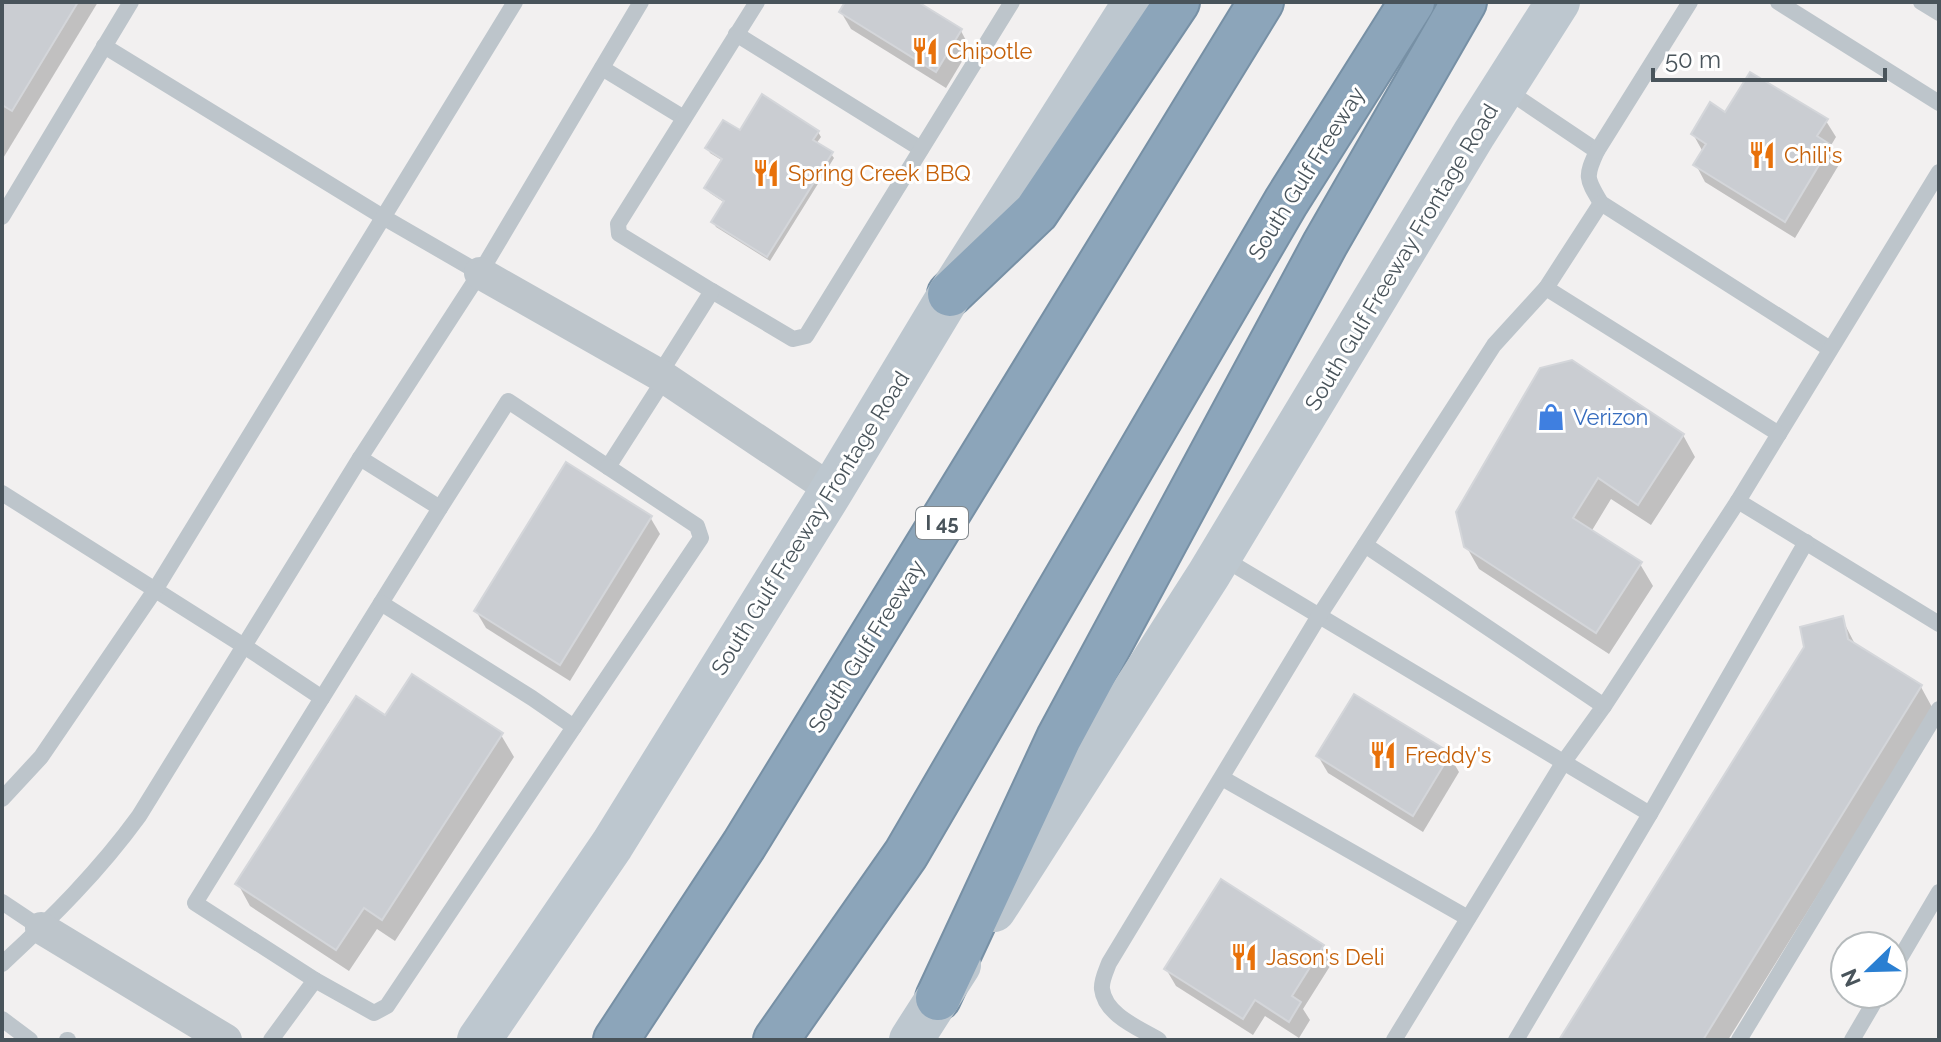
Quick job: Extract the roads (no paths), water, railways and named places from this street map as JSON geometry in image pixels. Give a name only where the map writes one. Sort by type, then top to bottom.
[{"type":"highway","points":[[950,294],[1036,212],[1177,2]]},
{"type":"highway","name":"South Gulf Freeway","points":[[616,1040],[744,845],[1261,2]]},
{"type":"highway","name":"South Gulf Freeway","points":[[776,1040],[906,854],[1286,202],[1412,2]]},
{"type":"highway","points":[[938,998],[1059,738],[1325,244],[1464,2]]},
{"type":"main road","name":"South Gulf Freeway Frontage Road","points":[[479,1040],[612,845],[950,294],[1135,2]]},
{"type":"main road","name":"South Gulf Freeway Frontage Road","points":[[911,1040],[1220,556],[1558,2]]},
{"type":"street","points":[[480,273],[662,376],[832,490]]},
{"type":"street","points":[[41,928],[226,1040]]},
{"type":"lane","points":[[2,217],[131,2]]},
{"type":"lane","points":[[2,799],[41,757],[155,590],[515,2]]},
{"type":"lane","points":[[2,964],[88,880],[139,816],[360,458],[480,273],[641,2]]},
{"type":"lane","points":[[757,2],[618,224],[619,234],[793,339],[806,336],[1012,2]]},
{"type":"lane","points":[[1690,2],[1597,151],[1588,170],[1589,184],[1601,203],[1830,349]]},
{"type":"lane","points":[[1778,2],[1939,103]]},
{"type":"lane","points":[[736,34],[921,149]]},
{"type":"lane","points":[[104,46],[480,273]]},
{"type":"lane","points":[[602,68],[684,118]]},
{"type":"lane","points":[[1504,88],[1597,151]]},
{"type":"lane","points":[[1394,1040],[1563,763],[1604,706],[1738,501],[1939,172]]},
{"type":"lane","points":[[1159,1040],[1122,1018],[1106,1002],[1101,986],[1109,963],[1319,616],[1494,345],[1546,288],[1601,203]]},
{"type":"lane","points":[[1546,288],[1779,434]]},
{"type":"lane","points":[[608,467],[712,291]]},
{"type":"lane","points":[[508,401],[608,467],[697,526],[701,538],[387,1006],[374,1013],[315,980],[195,903],[508,401]]},
{"type":"lane","points":[[360,458],[440,508]]},
{"type":"lane","points":[[2,493],[322,698]]},
{"type":"lane","points":[[1738,501],[1939,624]]},
{"type":"lane","points":[[1516,1040],[1806,542]]},
{"type":"lane","points":[[1365,545],[1604,706]]},
{"type":"lane","points":[[1220,556],[1650,814]]},
{"type":"lane","points":[[381,603],[574,727]]},
{"type":"lane","points":[[1739,1040],[1939,709]]},
{"type":"lane","points":[[1222,778],[1468,918]]},
{"type":"lane","points":[[1909,943],[1939,892]]},
{"type":"lane","points":[[2,902],[41,928]]},
{"type":"lane","points":[[271,1040],[315,980]]},
{"type":"lane","points":[[1852,1040],[1870,1010]]},
{"type":"lane","points":[[2,1019],[30,1040]]},
{"type":"place","name":"Chipotle","points":[[925,51]]},
{"type":"place","name":"Chili's","points":[[1762,155]]},
{"type":"place","name":"Spring Creek BBQ","points":[[766,173]]},
{"type":"place","name":"Verizon","points":[[1551,417]]},
{"type":"place","name":"Freddy's","points":[[1383,755]]},
{"type":"place","name":"Jason's Deli","points":[[1244,957]]}]
